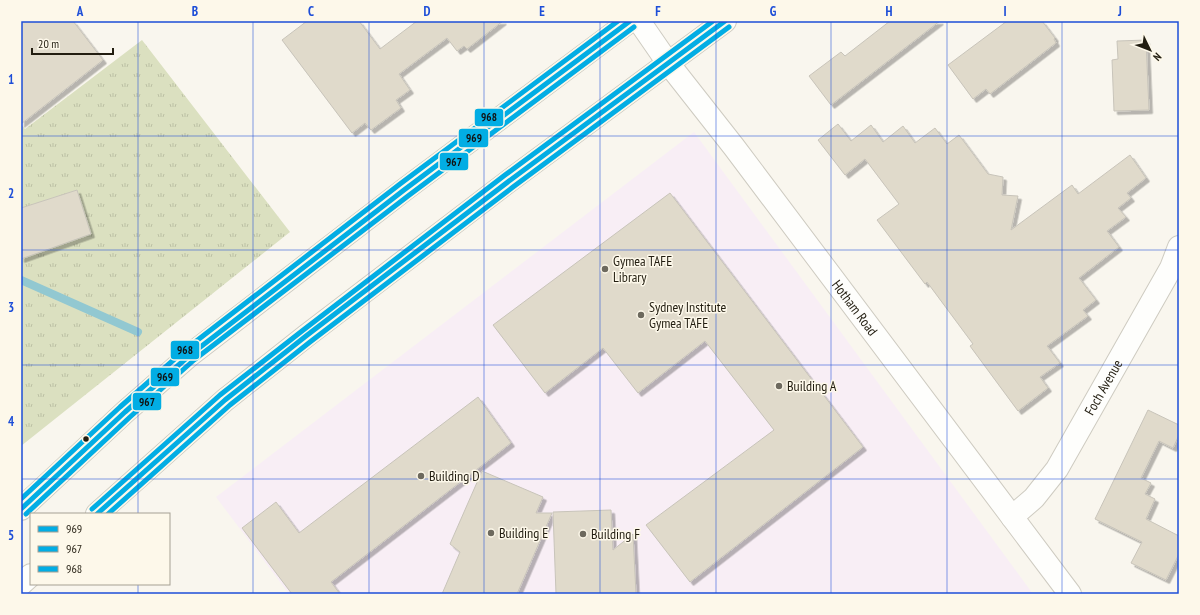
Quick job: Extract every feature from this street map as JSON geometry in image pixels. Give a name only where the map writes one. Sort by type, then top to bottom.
[{"type":"main road","points":[[21,509],[125,412],[190,355],[404,190],[630,21]]},
{"type":"main road","name":"Hotham Road","points":[[640,21],[668,63],[734,147],[1070,594]]},
{"type":"main road","points":[[98,513],[225,400],[306,336],[509,181],[725,21]]},
{"type":"main road","name":"Foch Avenue","points":[[1012,517],[1034,498],[1057,469],[1171,268],[1179,247]]},
{"type":"main road","points":[[21,584],[30,576]]},
{"type":"shaded area","name":"Sydney Institute Gymea TAFE","points":[[694,132],[1033,594],[289,594],[216,497]]},
{"type":"green space","points":[[142,40],[290,232],[21,446],[21,124],[25,129]]},
{"type":"building","points":[[21,21],[73,21],[103,60],[21,124]]},
{"type":"building","points":[[307,21],[359,21],[380,49],[417,21],[503,21],[467,49],[464,46],[457,51],[447,38],[399,74],[410,90],[396,100],[401,108],[371,130],[365,123],[352,133],[282,40]]},
{"type":"building","points":[[890,21],[940,21],[831,105],[809,76],[841,52],[845,56]]},
{"type":"building","points":[[1007,21],[1042,21],[1055,38],[1056,43],[990,94],[986,89],[973,99],[948,65]]},
{"type":"building","points":[[1146,40],[1149,110],[1114,111],[1112,60],[1118,59],[1117,41]]},
{"type":"building","points":[[838,124],[851,141],[871,125],[883,142],[903,126],[915,143],[935,128],[947,144],[959,135],[988,174],[1003,177],[1002,195],[1018,196],[1011,230],[1072,185],[1078,194],[1130,155],[1146,178],[1127,193],[1131,198],[1118,208],[1126,217],[1107,231],[1119,247],[1079,278],[1096,300],[1083,310],[1088,316],[1047,346],[1060,363],[1040,377],[1048,388],[1018,411],[970,346],[973,344],[927,282],[925,284],[877,220],[899,204],[865,159],[845,175],[818,140]]},
{"type":"building","points":[[77,190],[91,234],[21,259],[21,208]]},
{"type":"building","name":"Building A","points":[[670,193],[863,447],[690,582],[646,525],[774,430],[705,341],[638,393],[603,348],[545,393],[493,325]]},
{"type":"building","name":"Building D","points":[[478,397],[511,443],[331,582],[340,594],[292,594],[242,528],[276,502],[299,533]]},
{"type":"building","points":[[1148,410],[1179,425],[1179,435],[1173,448],[1159,441],[1141,478],[1151,483],[1145,494],[1155,499],[1146,519],[1179,536],[1179,554],[1166,580],[1131,563],[1142,542],[1095,519]]},
{"type":"building","name":"Building E","points":[[482,471],[543,497],[536,513],[552,513],[517,594],[442,594],[460,552],[450,544]]},
{"type":"building","name":"Building F","points":[[611,510],[613,550],[633,534],[636,594],[556,594],[553,512]]},
{"type":"waterway","points":[[21,280],[138,332]]},
{"type":"transit line","name":"968","points":[[21,499],[120,407],[186,349],[400,184],[618,21]]},
{"type":"transit line","name":"969","points":[[21,509],[125,412],[190,355],[404,190],[630,21]]},
{"type":"transit line","name":"968","points":[[92,509],[220,395],[505,175],[713,21]]},
{"type":"transit line","name":"969","points":[[98,513],[225,400],[306,336],[509,181],[725,21]]},
{"type":"transit line","name":"967","points":[[26,514],[130,417],[194,360],[408,196],[634,27]]},
{"type":"transit line","name":"967","points":[[109,513],[230,405],[310,342],[513,187],[729,27]]},
{"type":"place","name":"Gymea TAFE Library","points":[[605,269]]},
{"type":"place","name":"Sydney Institute Gymea TAFE","points":[[641,315]]},
{"type":"place","name":"Building A","points":[[779,386]]},
{"type":"place","name":"Building D","points":[[421,476]]},
{"type":"place","name":"Building E","points":[[491,533]]},
{"type":"place","name":"Building F","points":[[583,534]]}]
